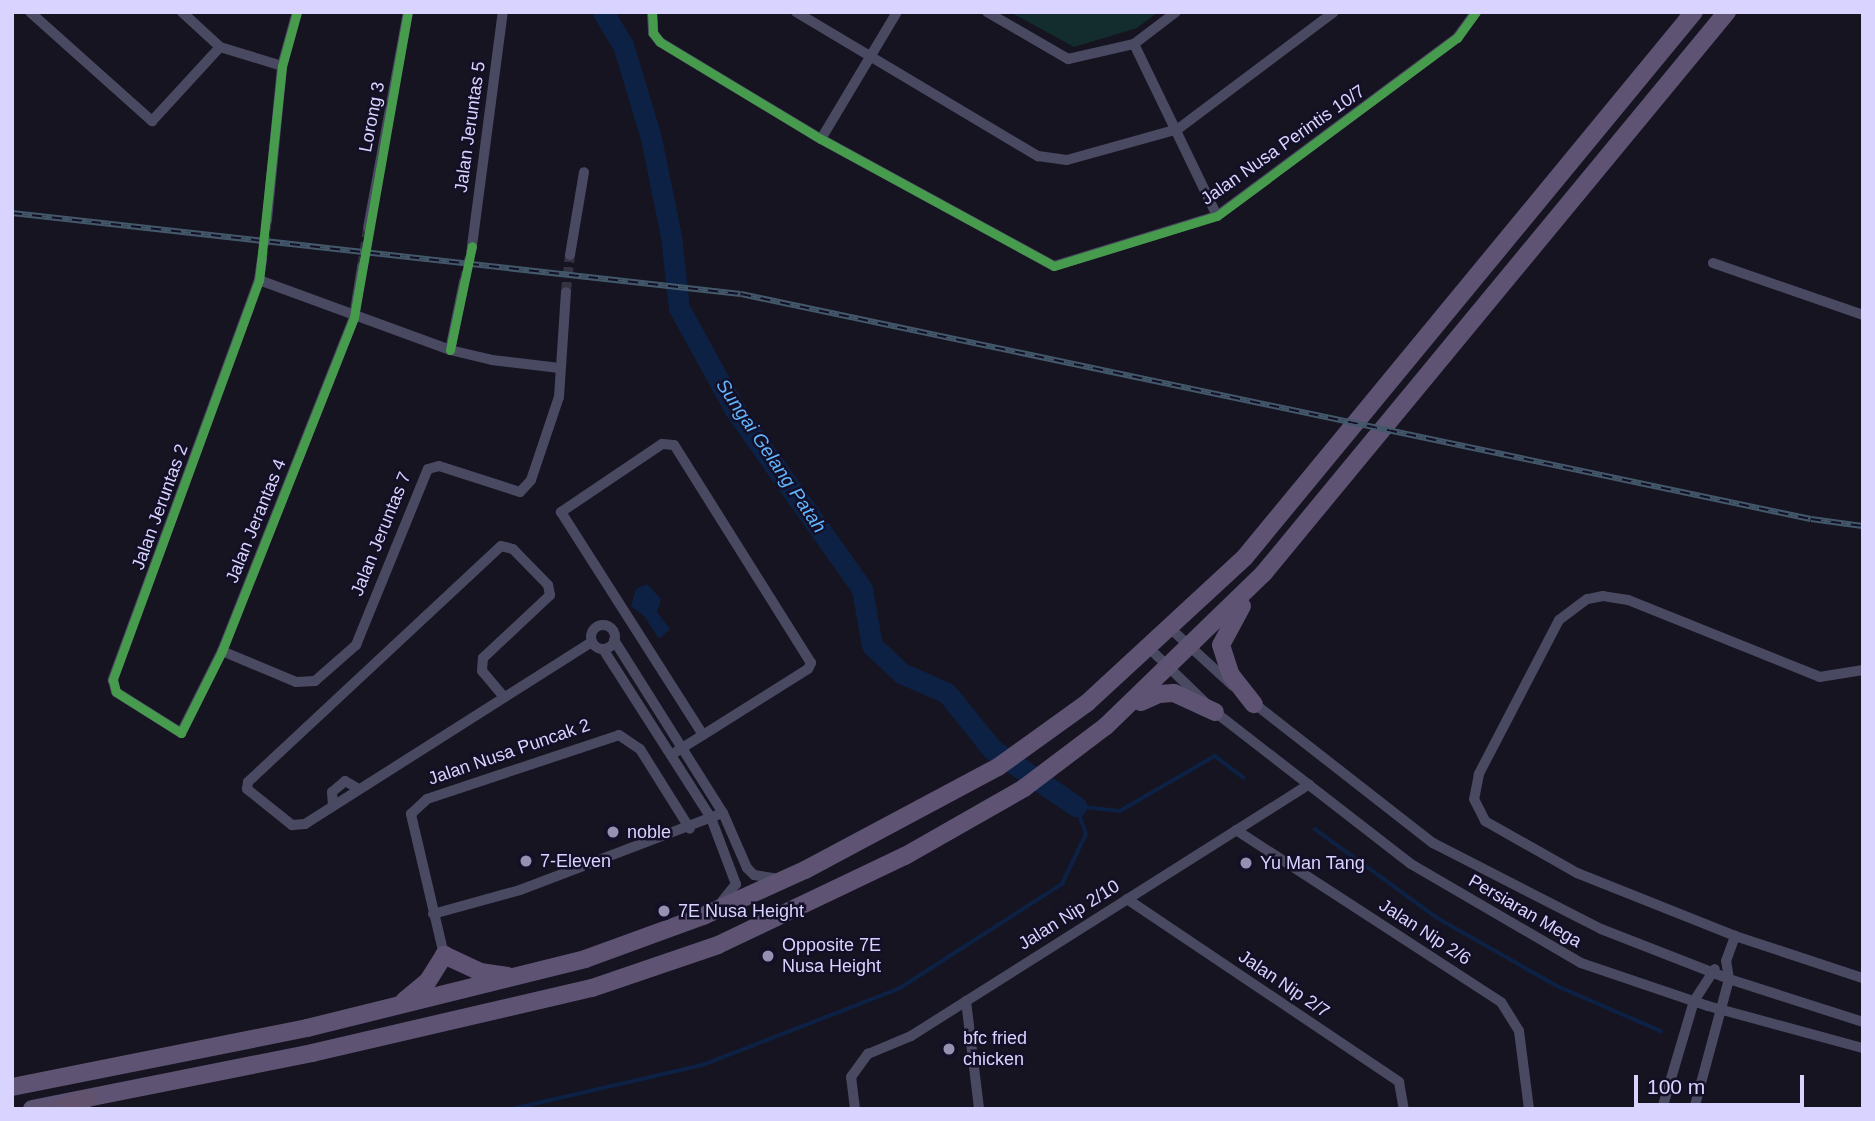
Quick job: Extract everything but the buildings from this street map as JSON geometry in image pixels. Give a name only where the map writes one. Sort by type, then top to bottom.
[{"type":"highway","points":[[60,1109],[86,1099]]},
{"type":"main road","points":[[12,1087],[399,1005],[585,959],[703,916],[784,879],[908,819],[998,768],[1150,649],[1245,557],[1694,12]]},
{"type":"main road","points":[[32,1109],[447,1024],[592,988],[744,933],[905,856],[1024,788],[1106,726],[1170,668],[1264,574],[1727,12]]},
{"type":"main road","points":[[1254,704],[1231,675],[1220,645],[1264,574]]},
{"type":"main road","points":[[1106,726],[1159,694],[1186,696],[1215,712]]},
{"type":"main road","points":[[399,1005],[428,981],[444,956],[480,972],[515,978]]},
{"type":"street","points":[[30,12],[152,121],[220,47]]},
{"type":"street","points":[[267,220],[282,66],[297,12]]},
{"type":"street","name":"Lorong 3","points":[[368,228],[408,12]]},
{"type":"street","name":"Jalan Jeruntas 5","points":[[472,246],[503,12]]},
{"type":"street","name":"Jalan Nusa Perintis 10/7","points":[[652,12],[653,33],[660,42],[821,139],[1054,266],[1217,216],[1457,38],[1476,12]]},
{"type":"street","points":[[796,12],[1038,156],[1067,160],[1178,129],[1334,12]]},
{"type":"street","points":[[821,139],[897,12]]},
{"type":"street","points":[[987,12],[1068,59],[1134,44],[1176,12]]},
{"type":"street","points":[[183,13],[220,47],[282,66]]},
{"type":"street","points":[[1134,44],[1178,129],[1217,216]]},
{"type":"street","points":[[570,255],[584,172]]},
{"type":"street","name":"Jalan Jeruntas 2","points":[[181,733],[116,692],[113,680],[259,280],[262,260]]},
{"type":"street","points":[[1713,263],[1863,315]]},
{"type":"street","points":[[354,317],[362,267]]},
{"type":"street","points":[[259,280],[450,350],[492,360],[560,368],[566,292]]},
{"type":"street","points":[[450,350],[464,282]]},
{"type":"street","name":"Jalan Jerantas 4","points":[[181,733],[222,651],[354,317]]},
{"type":"street","name":"Jalan Jeruntas 7","points":[[222,651],[296,682],[315,681],[356,645],[428,469],[439,466],[520,492],[531,480],[559,397],[560,368]]},
{"type":"street","points":[[671,755],[703,736],[808,669],[810,656],[674,445],[662,444],[561,512],[703,736]]},
{"type":"street","points":[[504,697],[482,671],[483,658],[550,595],[548,585],[513,549],[501,546],[247,782],[251,795],[292,825],[305,824],[333,806],[332,792],[345,781],[359,789],[592,642]]},
{"type":"street","points":[[1863,670],[1820,677],[1628,600],[1603,596],[1587,599],[1559,620],[1479,774],[1474,799],[1477,810],[1502,834],[1577,873],[1735,936],[1863,978]]},
{"type":"street","points":[[592,642],[593,630],[600,625],[612,629],[614,640],[723,813],[747,868],[768,880],[784,879]]},
{"type":"street","name":"Persiaran Mega","points":[[1171,629],[1188,649],[1254,704],[1433,843],[1601,929],[1729,979],[1863,1022]]},
{"type":"street","points":[[603,649],[614,640]]},
{"type":"street","points":[[592,642],[603,649],[711,818],[736,884],[733,892],[703,916]]},
{"type":"street","name":"Persiaran Mega","points":[[1150,649],[1215,712],[1411,864],[1581,963],[1718,1009],[1863,1048]]},
{"type":"street","name":"Jalan Nusa Puncak 2","points":[[433,914],[411,814],[418,805],[619,735],[640,749],[690,829]]},
{"type":"street","name":"Jalan Nip 2/10","points":[[855,1109],[851,1077],[867,1054],[911,1036],[1309,784]]},
{"type":"street","points":[[444,956],[433,914],[520,890],[690,829],[723,813]]},
{"type":"street","name":"Jalan Nip 2/6","points":[[1236,830],[1501,1002],[1512,1013],[1519,1031],[1529,1109]]},
{"type":"street","name":"Jalan Nip 2/7","points":[[1127,899],[1399,1083],[1404,1109]]},
{"type":"street","points":[[1694,1109],[1718,1009],[1729,979],[1726,961],[1735,936]]},
{"type":"street","points":[[1662,1109],[1694,1001],[1711,972],[1726,961]]},
{"type":"street","points":[[967,1001],[979,1109]]},
{"type":"green space","points":[[1010,12],[1158,12],[1137,28],[1074,47]]},
{"type":"water","points":[[647,584],[661,599],[657,612],[670,629],[659,639],[645,617],[631,606],[636,589]]},
{"type":"waterway","name":"Sungai Gelang Patah","points":[[603,12],[623,45],[651,138],[671,236],[679,308],[735,410],[862,589],[872,645],[901,673],[947,693],[992,749],[1076,806]]},
{"type":"waterway","points":[[512,1109],[703,1065],[900,988],[1062,884],[1086,834],[1076,806],[1120,811],[1215,756],[1244,778]]},
{"type":"waterway","points":[[1315,829],[1436,917],[1555,985],[1661,1031]]},
{"type":"tunnel","points":[[262,260],[267,220]]},
{"type":"tunnel","points":[[362,267],[368,228]]},
{"type":"tunnel","points":[[464,282],[472,246]]},
{"type":"tunnel","points":[[566,292],[570,255]]},
{"type":"railway","points":[[12,213],[741,294],[1811,519],[1863,526]]},
{"type":"cycle path","points":[[297,12],[282,66],[259,280],[113,680],[116,692],[181,733],[222,651],[354,317],[408,12]]},
{"type":"cycle path","points":[[652,12],[653,33],[660,42],[821,139],[1054,266],[1217,216],[1457,38],[1476,12]]},
{"type":"cycle path","points":[[450,350],[472,246]]},
{"type":"place","name":"noble","points":[[613,832]]},
{"type":"place","name":"7-Eleven","points":[[526,861]]},
{"type":"place","name":"Yu Man Tang","points":[[1246,863]]},
{"type":"place","name":"7E Nusa Height","points":[[664,911]]},
{"type":"place","name":"Opposite 7E Nusa Height","points":[[768,956]]},
{"type":"place","name":"bfc fried chicken","points":[[949,1049]]}]
